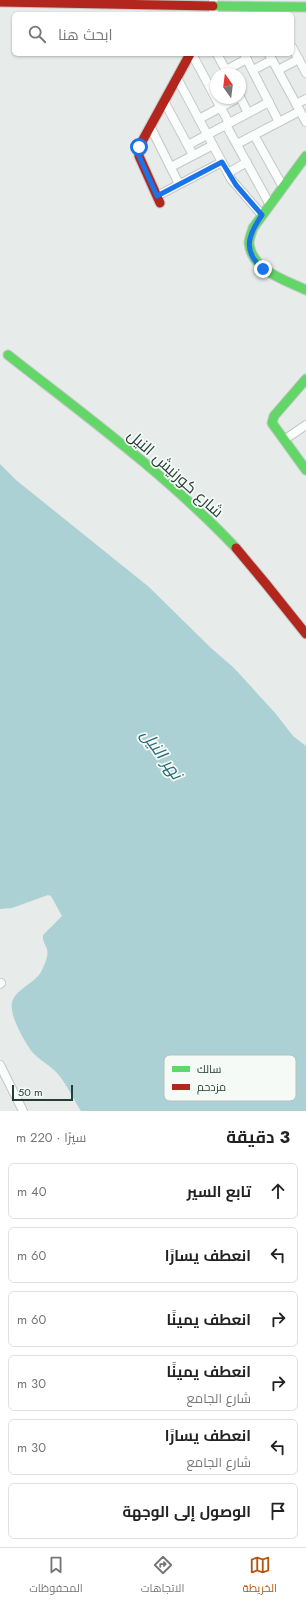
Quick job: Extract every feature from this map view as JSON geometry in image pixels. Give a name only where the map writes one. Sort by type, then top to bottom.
[{"type":"street","points":[[304,0],[306,4]]},
{"type":"street","points":[[6,2],[184,3],[214,7],[246,4],[275,4],[306,7]]},
{"type":"street","points":[[294,51],[306,73]]},
{"type":"street","points":[[190,56],[150,126],[138,151],[159,199],[179,184],[222,162]]},
{"type":"street","points":[[192,56],[270,205]]},
{"type":"street","points":[[218,56],[225,68]]},
{"type":"street","points":[[232,68],[245,57],[279,122]]},
{"type":"street","points":[[252,70],[271,57],[306,122]]},
{"type":"street","points":[[278,70],[299,60]]},
{"type":"street","points":[[177,78],[228,173],[236,185],[262,215]]},
{"type":"street","points":[[237,144],[279,122],[306,99]]},
{"type":"street","points":[[164,101],[193,156]]},
{"type":"street","points":[[188,145],[269,102]]},
{"type":"street","points":[[199,119],[227,104]]},
{"type":"street","points":[[244,104],[248,113]]},
{"type":"street","points":[[150,126],[179,184]]},
{"type":"street","points":[[254,135],[283,187]]},
{"type":"street","points":[[171,168],[213,145]]},
{"type":"street","points":[[306,156],[262,215],[250,235],[250,250],[253,257],[263,269],[306,290]]},
{"type":"street","points":[[228,173],[247,162]]},
{"type":"street","name":"شارع كورنيش النيل","points":[[8,355],[127,449],[225,537],[260,576],[306,634]]},
{"type":"street","points":[[306,379],[274,416],[272,423],[306,470]]},
{"type":"street","points":[[284,440],[306,424]]},
{"type":"street","points":[[0,1065],[23,1111]]},
{"type":"water","name":"نهر النيل","points":[[0,464],[16,480],[149,587],[211,648],[234,668],[276,714],[293,736],[306,746],[306,1111],[81,1111],[59,1076],[53,1069],[33,1053],[26,1043],[18,1029],[12,1008],[14,998],[20,990],[34,980],[41,972],[47,955],[43,935],[62,916],[51,896],[48,895],[12,908],[0,909]]},
{"type":"traffic: fast","points":[[213,6],[306,7]]},
{"type":"traffic: fast","points":[[306,156],[253,228],[249,243],[251,253],[263,268],[306,290]]},
{"type":"traffic: fast","points":[[8,355],[155,471],[236,548]]},
{"type":"traffic: fast","points":[[306,379],[274,416],[272,423],[306,470]]},
{"type":"traffic: jam","points":[[0,2],[213,6]]},
{"type":"traffic: jam","points":[[160,203],[139,156],[139,147],[189,56]]},
{"type":"traffic: jam","points":[[236,548],[306,634]]},
{"type":"route","points":[[139,147],[139,156],[157,196],[222,162],[236,185],[262,215],[253,228],[249,242],[253,257],[257,264],[263,269]]}]
